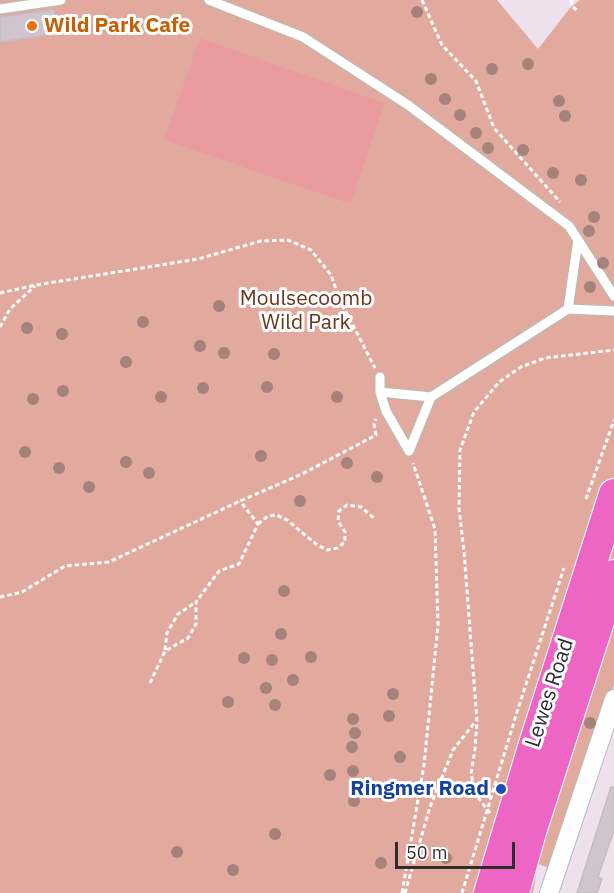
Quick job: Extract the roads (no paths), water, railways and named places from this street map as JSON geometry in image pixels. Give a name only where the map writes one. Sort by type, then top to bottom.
[{"type":"main road","name":"Lewes Road","points":[[489,893],[614,494]]},
{"type":"main road","name":"Lewes Road","points":[[514,893],[531,832],[614,575]]},
{"type":"street","points":[[549,893],[614,699]]},
{"type":"lane","points":[[0,9],[61,0]]},
{"type":"lane","points":[[209,0],[303,37],[408,105],[569,226],[614,296]]},
{"type":"lane","points":[[567,309],[578,240]]},
{"type":"lane","points":[[380,377],[380,392],[386,411],[409,451],[431,397],[567,309],[614,311]]},
{"type":"lane","points":[[380,392],[431,397]]},
{"type":"place","name":"Wild Park Cafe","points":[[32,26]]},
{"type":"place","name":"Ringmer Road","points":[[501,789]]},
{"type":"park label","name":"Moulsecoomb Wild Park","points":[[306,311]]}]
